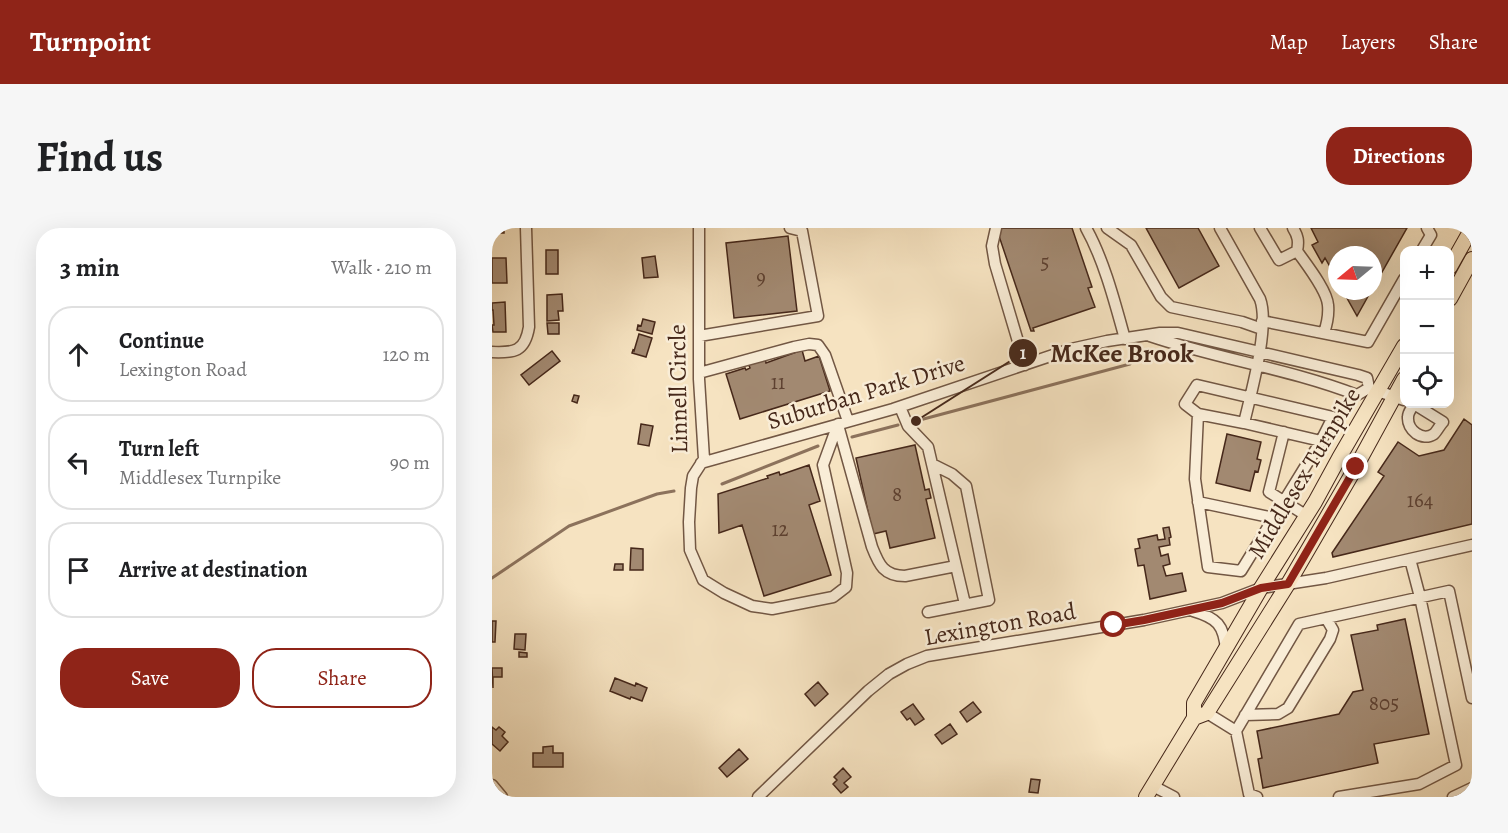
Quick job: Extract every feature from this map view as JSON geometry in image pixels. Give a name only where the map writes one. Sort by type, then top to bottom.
[{"type":"main road","points":[[1454,259],[1472,228]]},
{"type":"main road","points":[[1454,290],[1472,259]]},
{"type":"main road","name":"Middlesex Turnpike","points":[[1150,791],[1194,718],[1194,703],[1261,588],[1307,516],[1374,390],[1400,352]]},
{"type":"main road","name":"Middlesex Turnpike","points":[[1207,713],[1400,398]]},
{"type":"main road","points":[[1194,718],[1207,713]]},
{"type":"street","points":[[492,352],[513,352],[524,344],[527,336],[529,327],[526,228]]},
{"type":"street","name":"Linnell Circle","points":[[699,228],[699,373],[704,459],[693,476],[689,522],[690,550],[703,580],[752,606],[772,609],[833,597],[846,586],[847,573],[823,465],[843,423]]},
{"type":"street","points":[[699,336],[818,316],[802,231],[790,228]]},
{"type":"street","points":[[996,228],[992,246],[995,264],[1025,364]]},
{"type":"street","points":[[1086,228],[1097,251],[1125,339]]},
{"type":"street","points":[[1107,228],[1131,245],[1161,297],[1171,307],[1242,322],[1324,333],[1368,342],[1400,286]]},
{"type":"street","points":[[1220,228],[1262,304],[1259,351],[1244,423]]},
{"type":"street","points":[[1260,228],[1279,260],[1297,251]]},
{"type":"street","points":[[1293,228],[1298,236],[1297,251],[1328,302],[1328,318],[1324,333]]},
{"type":"street","points":[[1424,246],[1431,235],[1427,228]]},
{"type":"street","name":"Suburban Park Drive","points":[[702,463],[900,406],[1071,349],[1107,340],[1160,333],[1178,333],[1358,375],[1367,378],[1374,390],[1357,395],[1333,385],[1147,335]]},
{"type":"street","points":[[699,373],[794,347],[818,345],[825,355],[872,548],[881,566],[890,574],[897,576],[956,566]]},
{"type":"street","points":[[1198,414],[1195,479],[1208,567],[1241,571],[1321,441],[1333,417],[1197,385],[1185,404],[1198,414],[1321,441]]},
{"type":"street","points":[[1374,390],[1400,398]]},
{"type":"street","points":[[900,406],[908,426],[928,447],[965,604]]},
{"type":"street","points":[[1284,432],[1269,492],[1307,516]]},
{"type":"street","points":[[928,612],[989,600],[966,486],[952,474],[932,464]]},
{"type":"street","points":[[1198,502],[1274,518]]},
{"type":"street","name":"Lexington Road","points":[[758,797],[868,691],[890,674],[927,656],[1144,620],[1238,598],[1261,588],[1326,578],[1472,545]]},
{"type":"street","points":[[1339,797],[1419,784],[1456,765],[1410,559]]},
{"type":"street","points":[[1257,797],[1249,794],[1236,731],[1299,624],[1449,591],[1472,698]]},
{"type":"street","points":[[1190,610],[1205,614],[1216,621],[1224,634],[1226,650]]},
{"type":"street","points":[[1245,715],[1278,714],[1288,708],[1330,639],[1333,630],[1326,618]]},
{"type":"street","points":[[1207,713],[1236,731]]},
{"type":"street","points":[[492,785],[502,797]]},
{"type":"street","points":[[1408,786],[1413,797]]},
{"type":"street","points":[[1453,797],[1472,788]]},
{"type":"street","points":[[1150,791],[1172,796]]},
{"type":"building","points":[[492,228],[504,228],[504,233],[492,233]]},
{"type":"building","points":[[999,228],[1072,228],[1092,287],[1088,288],[1095,307],[1033,328],[1034,331],[1031,331],[999,236]]},
{"type":"building","points":[[1146,228],[1198,228],[1219,266],[1179,288]]},
{"type":"building","points":[[1311,228],[1407,228],[1382,272],[1382,246],[1328,246],[1328,263],[1325,258],[1322,263],[1312,245],[1318,242]]},
{"type":"building","points":[[788,236],[797,311],[734,318],[726,243]]},
{"type":"building","points":[[546,250],[558,250],[558,274],[546,274]]},
{"type":"building","points":[[655,256],[658,277],[644,278],[642,258]]},
{"type":"building","points":[[492,258],[506,258],[507,283],[492,283]]},
{"type":"building","points":[[562,294],[563,311],[558,311],[559,320],[547,321],[547,295]]},
{"type":"building","points":[[1348,300],[1366,300],[1357,316]]},
{"type":"building","points":[[505,302],[506,332],[493,332],[492,303]]},
{"type":"building","points":[[643,319],[655,322],[652,334],[637,330]]},
{"type":"building","points":[[547,323],[559,323],[559,334],[548,334]]},
{"type":"building","points":[[639,334],[652,338],[646,357],[632,353]]},
{"type":"building","points":[[802,350],[805,361],[819,356],[830,391],[740,419],[726,374],[750,368],[748,363],[765,358],[766,363]]},
{"type":"building","points":[[552,351],[560,361],[529,385],[521,375]]},
{"type":"building","points":[[574,395],[579,396],[577,403],[572,401]]},
{"type":"building","points":[[1464,419],[1472,425],[1472,524],[1333,557],[1332,553],[1384,476],[1378,472],[1398,442],[1419,456],[1444,450]]},
{"type":"building","points":[[641,424],[653,426],[649,446],[638,444]]},
{"type":"building","points":[[1227,434],[1261,442],[1257,459],[1261,460],[1258,472],[1255,471],[1250,491],[1216,483]]},
{"type":"building","points":[[915,445],[925,490],[929,489],[931,498],[926,499],[935,538],[890,548],[886,531],[873,534],[856,458]]},
{"type":"building","points":[[809,465],[820,501],[809,505],[831,575],[764,596],[742,525],[719,533],[718,494],[768,478],[767,476],[779,472],[780,475]]},
{"type":"building","points":[[1169,527],[1170,545],[1159,547],[1161,556],[1168,554],[1170,564],[1163,566],[1166,576],[1182,573],[1186,591],[1150,599],[1144,565],[1138,566],[1135,549],[1140,548],[1138,539],[1157,535],[1158,540],[1165,539],[1163,528]]},
{"type":"building","points":[[631,548],[643,549],[643,570],[630,570]]},
{"type":"building","points":[[615,564],[623,564],[623,570],[614,570]]},
{"type":"building","points":[[1405,619],[1429,734],[1374,744],[1378,763],[1263,788],[1258,759],[1262,758],[1257,731],[1339,714],[1353,692],[1363,690],[1351,635],[1378,630],[1377,625]]},
{"type":"building","points":[[492,621],[496,621],[495,642],[492,642]]},
{"type":"building","points":[[515,634],[526,634],[525,650],[514,649]]},
{"type":"building","points":[[519,652],[527,653],[527,657],[519,657]]},
{"type":"building","points":[[492,668],[502,668],[502,677],[493,677],[493,688]]},
{"type":"building","points":[[615,678],[647,688],[642,701],[610,691]]},
{"type":"building","points":[[818,682],[828,694],[815,706],[805,694]]},
{"type":"building","points":[[973,702],[981,712],[967,722],[960,712]]},
{"type":"building","points":[[913,704],[924,719],[915,725],[901,712]]},
{"type":"building","points":[[950,724],[957,734],[942,744],[935,735]]},
{"type":"building","points":[[492,727],[496,730],[499,727],[505,732],[502,736],[508,742],[500,751],[492,744]]},
{"type":"building","points":[[553,746],[553,753],[563,753],[563,767],[533,767],[533,753],[543,753],[543,747]]},
{"type":"building","points":[[739,749],[748,759],[727,777],[719,768]]},
{"type":"building","points":[[843,768],[851,777],[844,783],[848,787],[841,793],[833,784],[837,780],[834,777]]},
{"type":"building","points":[[1031,779],[1040,780],[1038,793],[1029,792]]},
{"type":"waterway","points":[[916,421],[1130,364]]},
{"type":"waterway","points":[[852,437],[898,425]]},
{"type":"waterway","points":[[722,484],[818,446]]},
{"type":"waterway","points":[[492,578],[569,526],[657,494],[674,491]]},
{"type":"place","name":"McKee Brook","points":[[916,421]]},
{"type":"route","points":[[1114,625],[1222,603],[1261,588],[1288,584],[1356,467]]}]
